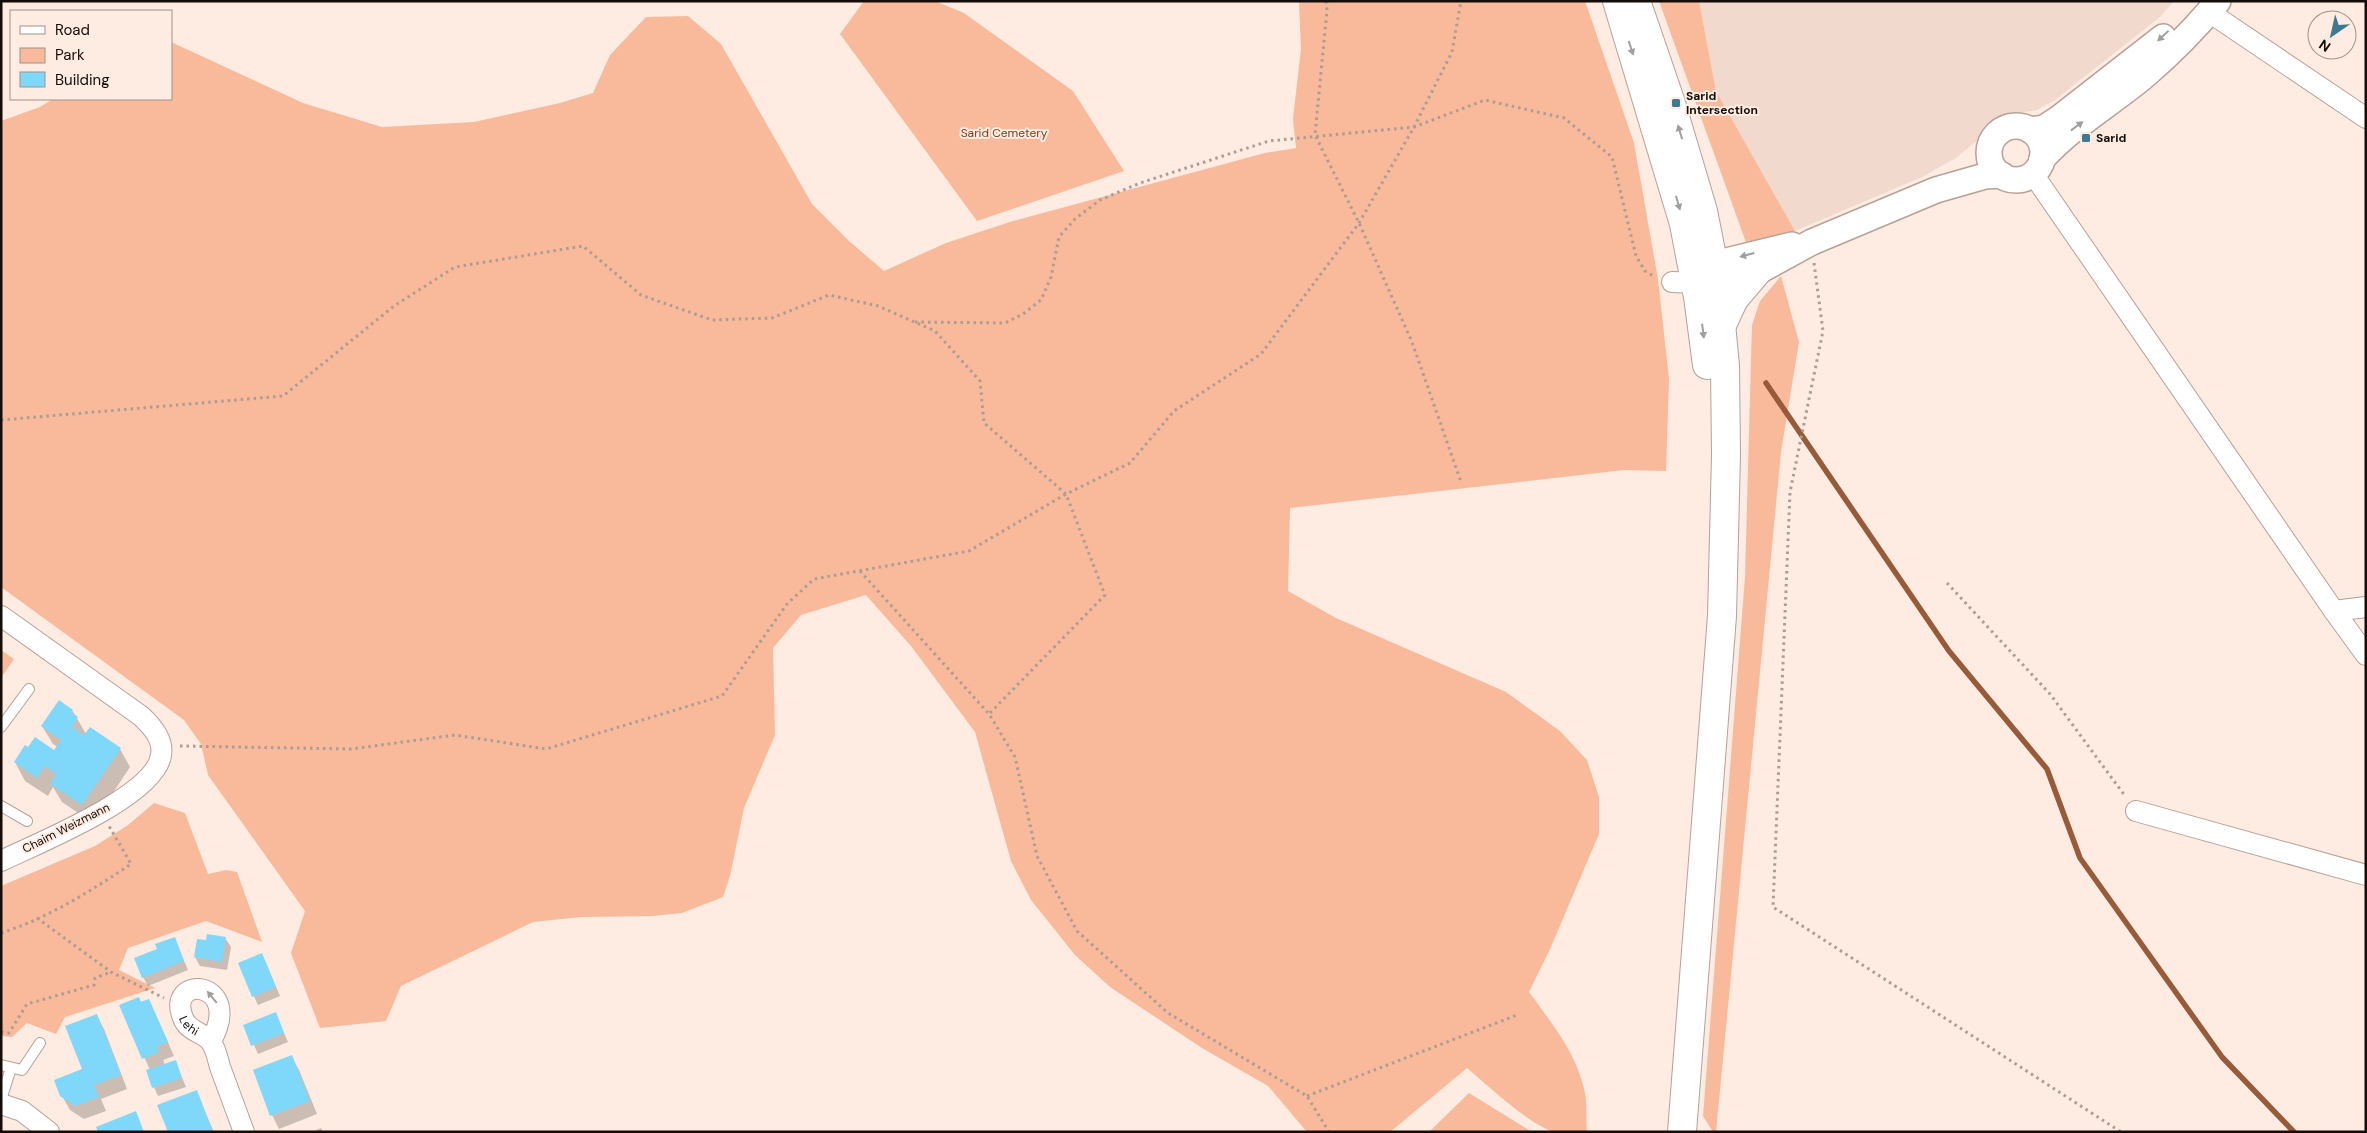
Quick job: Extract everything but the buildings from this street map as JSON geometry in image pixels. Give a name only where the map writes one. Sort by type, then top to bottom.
[{"type":"highway","points":[[1617,1],[1700,278],[1722,325],[1726,416],[1722,616],[1682,1132]]},
{"type":"highway","points":[[1636,1],[1688,158],[1703,211],[1700,278],[1722,616]]},
{"type":"highway","points":[[1722,325],[1734,299],[1757,272]]},
{"type":"street","points":[[1700,278],[1757,272],[1812,242],[1936,190],[1985,176],[2002,175],[2018,179],[2037,166],[2066,134],[2167,56],[2208,5]]},
{"type":"street","points":[[2208,5],[2366,118]]},
{"type":"street","points":[[2030,130],[2044,128],[2058,119],[2142,55],[2176,24],[2208,5]]},
{"type":"street","points":[[1936,190],[1990,147],[1998,132],[2005,128],[2022,126],[2030,130],[2040,142],[2037,166],[2334,611],[2366,655]]},
{"type":"street","points":[[1990,147],[1992,163],[2002,175]]},
{"type":"street","points":[[1700,278],[1777,248],[1812,242]]},
{"type":"street","points":[[2334,611],[2366,607]]},
{"type":"street","points":[[1,616],[141,716],[154,728],[161,746]]},
{"type":"street","name":"Chaim Weizmann","points":[[1,861],[101,813],[126,796],[157,767],[161,755],[161,746]]},
{"type":"street","points":[[2136,811],[2366,875]]},
{"type":"street","name":"Lehi","points":[[211,1041],[218,1028],[220,1014],[216,1001],[209,992],[202,988],[190,989],[184,995],[180,1006],[183,1019],[189,1027],[211,1041],[244,1132]]},
{"type":"street","points":[[1,1102],[22,1111],[49,1132]]},
{"type":"lane","points":[[1,727],[29,689]]},
{"type":"lane","points":[[1,806],[27,821]]},
{"type":"lane","points":[[1,1102],[6,1066],[22,1070],[40,1043]]},
{"type":"path","points":[[1326,1],[1315,135],[1360,223],[1412,342],[1461,482]]},
{"type":"path","points":[[161,746],[351,749],[455,735],[546,749],[722,696],[787,604],[814,579],[969,551],[1066,494],[1130,462],[1174,411],[1261,354],[1360,223],[1414,127],[1452,52],[1461,1]]},
{"type":"path","points":[[914,322],[1005,324],[1023,314],[1041,300],[1051,277],[1060,237],[1075,218],[1100,200],[1163,175],[1269,142],[1315,135],[1414,127],[1485,100],[1564,118],[1612,157],[1640,266],[1650,275],[1700,278]]},
{"type":"path","points":[[1812,242],[1822,331],[1790,492],[1774,907],[2121,1132]]},
{"type":"path","points":[[1,420],[283,396],[394,306],[456,267],[583,246],[641,295],[712,320],[772,318],[829,295],[878,306],[935,331],[980,381],[984,423],[1066,494],[1105,595],[989,714]]},
{"type":"path","points":[[860,571],[989,714],[1015,758],[1036,856],[1077,932],[1168,1013],[1307,1096],[1329,1132]]},
{"type":"path","points":[[1947,583],[2050,694],[2136,811]]},
{"type":"path","points":[[1,933],[37,918],[95,888],[131,864],[101,813]]},
{"type":"path","points":[[37,918],[111,972],[180,1006]]},
{"type":"path","points":[[1,1032],[9,1033],[27,1004],[94,985],[95,978],[111,972]]},
{"type":"path","points":[[1307,1096],[1517,1015]]},
{"type":"shaded area","points":[[1699,1],[2174,1],[2160,17],[2055,100],[2037,110],[1999,116],[1979,139],[1956,158],[1922,177],[1795,231],[1716,91]]},
{"type":"green space","name":"Sarid Cemetery","points":[[864,1],[935,1],[964,13],[1073,91],[1124,171],[977,221],[840,34]]},
{"type":"green space","points":[[1299,1],[1585,1],[1634,143],[1658,279],[1669,379],[1666,471],[1624,470],[1290,508],[1288,591],[1336,618],[1506,692],[1560,731],[1587,760],[1599,797],[1599,834],[1550,949],[1529,992],[1555,1027],[1576,1065],[1585,1093],[1587,1132],[1556,1132],[1535,1123],[1467,1068],[1390,1132],[1307,1132],[1268,1086],[1202,1048],[1110,987],[1075,955],[1031,900],[1011,861],[975,732],[911,646],[866,595],[801,615],[773,648],[775,735],[744,808],[730,876],[723,897],[682,913],[652,916],[581,917],[533,922],[401,986],[386,1021],[320,1028],[291,953],[305,911],[208,775],[201,744],[184,720],[1,587],[1,121],[40,107],[51,100],[172,100],[172,42],[303,103],[382,127],[474,122],[560,103],[593,93],[610,55],[646,17],[688,16],[721,44],[812,204],[849,241],[884,271],[946,243],[1013,221],[1265,153],[1296,148],[1293,119],[1301,49]]},
{"type":"green space","points":[[1659,1],[1699,1],[1716,91],[1795,231],[1747,245]]},
{"type":"green space","points":[[1781,276],[1799,342],[1781,452],[1716,1132],[1713,1132],[1703,1116],[1745,577],[1752,325],[1760,301]]},
{"type":"green space","points":[[1,650],[14,659],[1,678]]},
{"type":"green space","points":[[154,803],[185,813],[208,874],[226,870],[237,872],[262,942],[206,921],[128,948],[119,970],[155,988],[65,1017],[56,1034],[27,1023],[12,1037],[1,1036],[1,886],[95,846],[128,825]]},
{"type":"green space","points":[[1469,1093],[1532,1132],[1429,1132]]},
{"type":"waterway","points":[[1766,383],[1949,651],[2047,769],[2080,858],[2222,1057],[2294,1132]]},
{"type":"place","name":"Sarid Intersection","points":[[1676,103]]},
{"type":"place","name":"Sarid","points":[[2086,138]]}]
